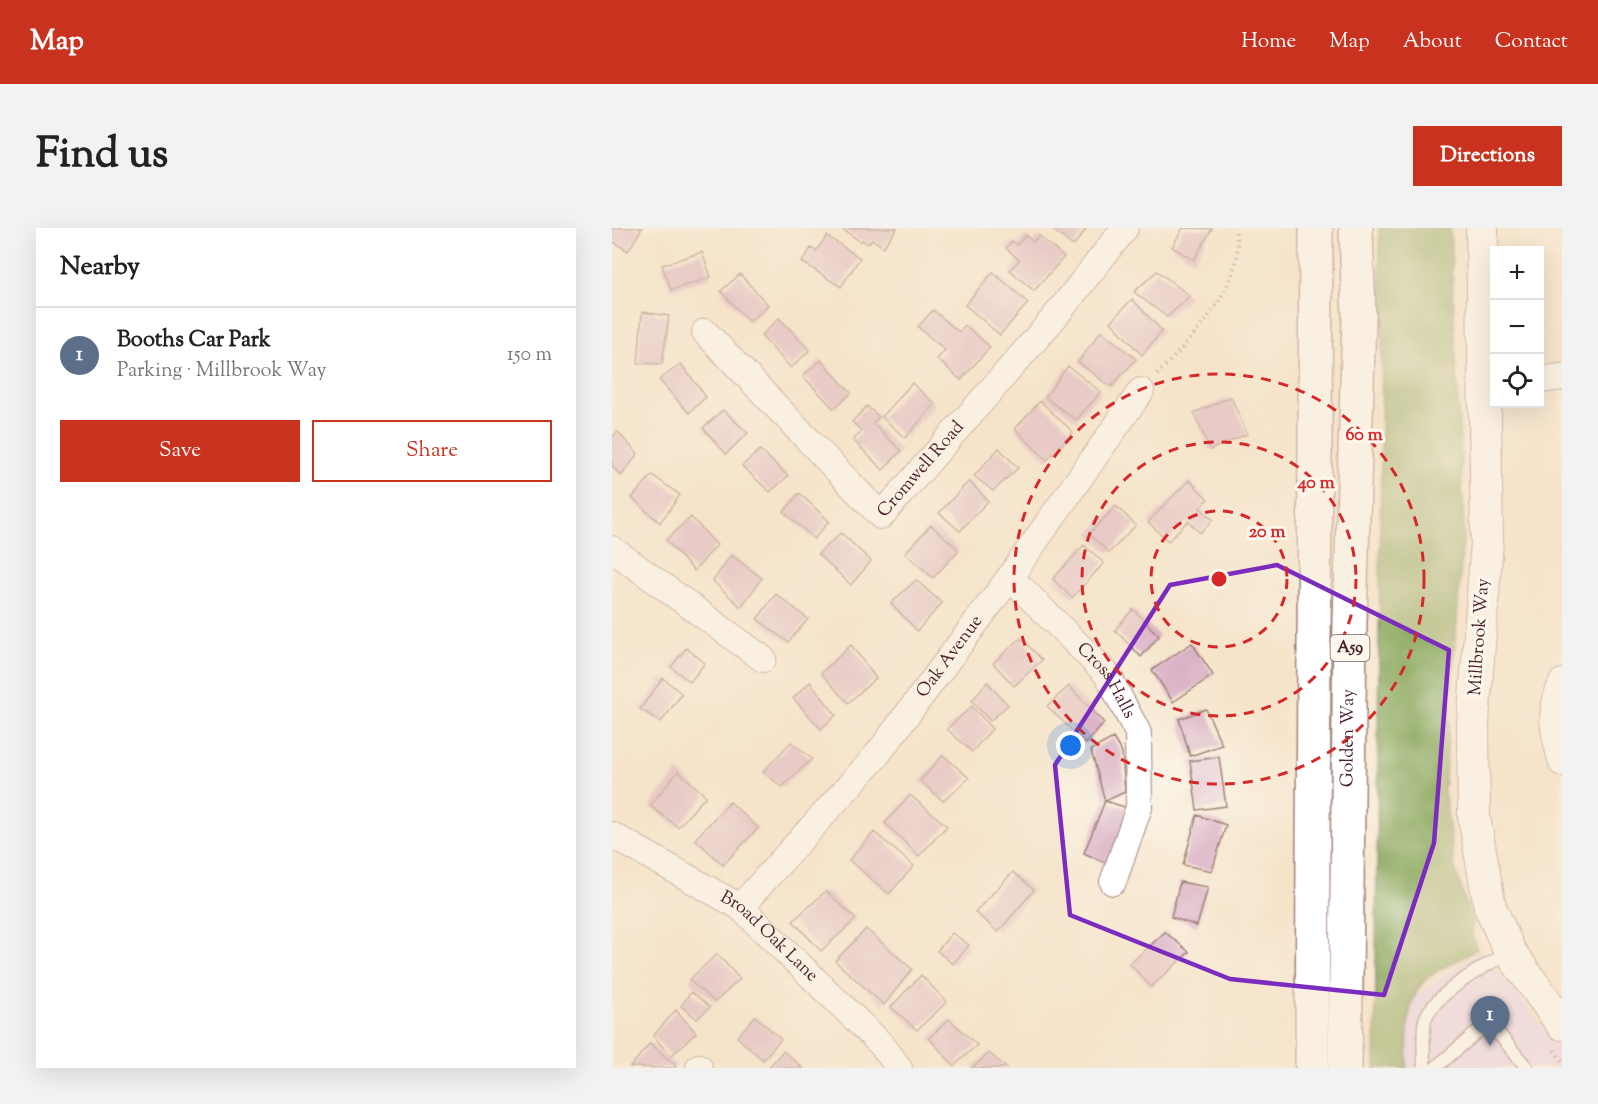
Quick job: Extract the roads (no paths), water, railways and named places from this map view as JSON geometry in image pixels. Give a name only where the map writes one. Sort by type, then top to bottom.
[{"type":"highway","name":"Golden Way","points":[[1312,1068],[1316,228]]},
{"type":"highway","name":"Golden Way","points":[[1345,1068],[1350,633],[1359,317],[1356,228]]},
{"type":"street","name":"Cromwell Road","points":[[705,332],[882,516],[1054,318],[1125,228]]},
{"type":"street","name":"Millbrook Way","points":[[1482,228],[1489,389],[1487,542],[1473,723],[1474,817],[1490,907],[1510,952],[1562,1024]]},
{"type":"street","points":[[1544,379],[1562,376]]},
{"type":"street","name":"Oak Avenue","points":[[740,907],[877,755],[1011,577],[1141,392]]},
{"type":"street","points":[[612,549],[763,659]]},
{"type":"street","name":"Cross Halls","points":[[1011,577],[1107,674],[1138,733],[1140,807],[1113,882]]},
{"type":"street","points":[[1562,682],[1555,698],[1552,727],[1562,763]]},
{"type":"street","name":"Broad Oak Lane","points":[[612,835],[740,907],[874,1037],[899,1068]]},
{"type":"lane","points":[[1424,1068],[1425,1020],[1435,1003],[1482,968],[1510,952]]},
{"type":"lane","points":[[1435,1068],[1489,1022],[1527,1068]]},
{"type":"place","name":"Booths Car Park","points":[[1490,1046]]}]
